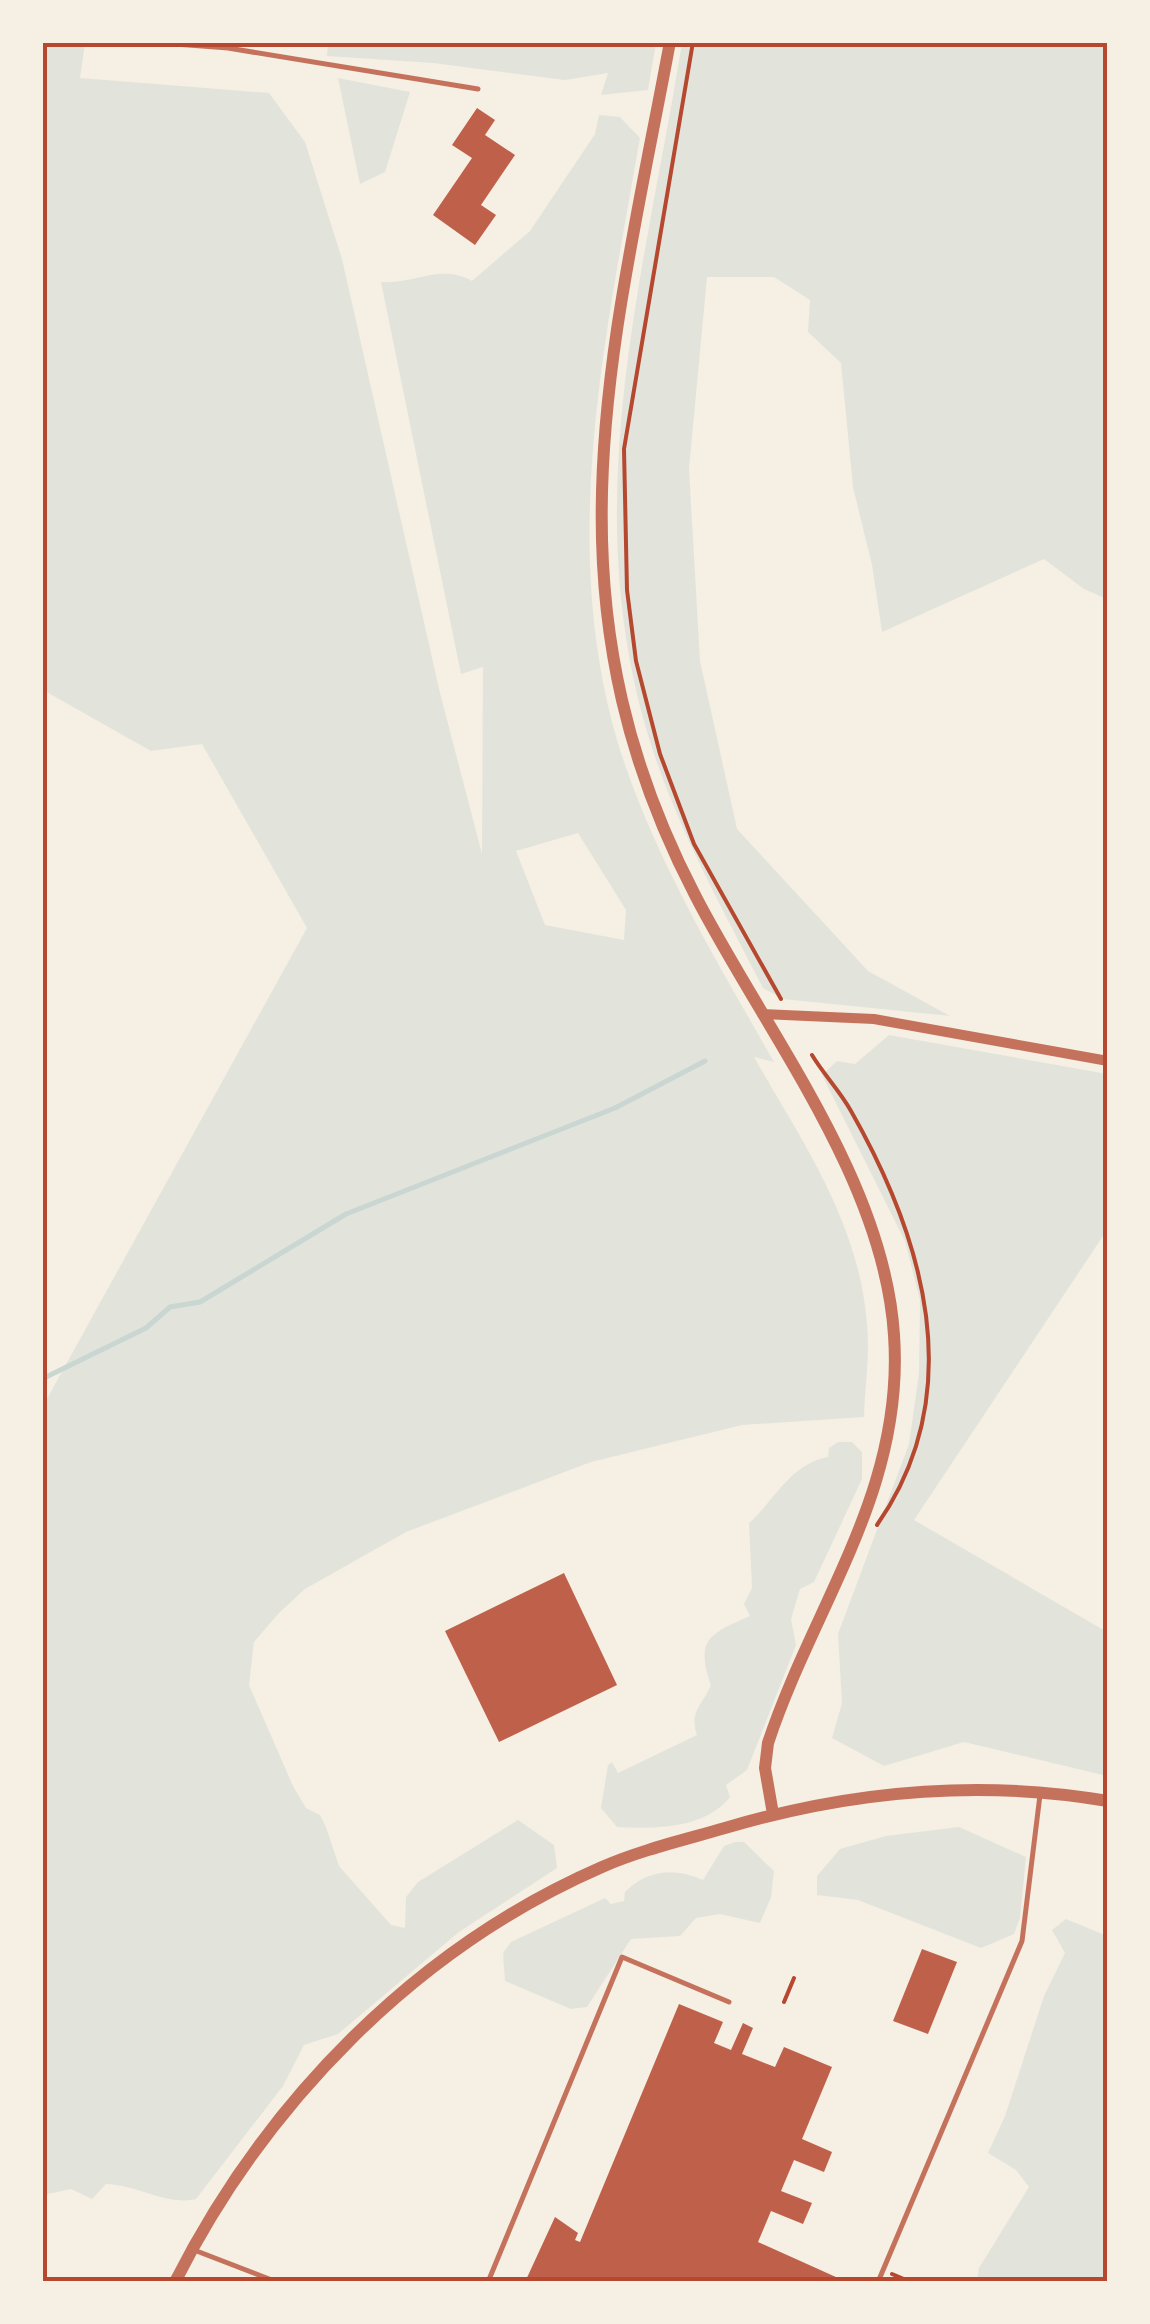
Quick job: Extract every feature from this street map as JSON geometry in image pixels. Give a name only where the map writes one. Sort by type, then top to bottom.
[{"type":"street","points":[[670,42],[607,398],[599,490],[602,582],[614,664],[646,784],[696,897],[871,1224],[894,1335],[891,1421],[866,1521],[768,1743],[765,1768],[772,1814]]},
{"type":"street","points":[[762,1014],[874,1019],[1108,1061]]},
{"type":"street","points":[[175,2282],[191,2249],[247,2161],[325,2064],[457,1949],[510,1914],[604,1866],[772,1814],[898,1792],[1041,1792],[1108,1802]]},
{"type":"lane","points":[[162,43],[228,48],[478,89]]},
{"type":"lane","points":[[878,2282],[1022,1941],[1041,1792]]},
{"type":"lane","points":[[488,2282],[622,1957],[728,2002]]},
{"type":"lane","points":[[191,2249],[278,2282]]},
{"type":"path","points":[[694,42],[624,449],[628,590],[636,661],[660,754],[694,844],[781,999]]},
{"type":"path","points":[[812,1055],[849,1108],[902,1213],[925,1303],[930,1340],[925,1426],[900,1480],[894,1504],[873,1532]]},
{"type":"path","points":[[784,2002],[794,1978]]},
{"type":"path","points":[[883,2271],[911,2282]]},
{"type":"shaded area","points":[[43,42],[85,43],[80,78],[269,93],[305,142],[342,259],[440,693],[482,854],[483,667],[461,674],[381,282],[437,274],[472,281],[530,231],[595,134],[599,115],[620,117],[640,138],[601,373],[593,452],[589,530],[593,609],[604,687],[625,765],[656,842],[774,1062],[754,1057],[841,1217],[862,1287],[868,1335],[864,1417],[742,1425],[591,1462],[406,1532],[305,1589],[254,1642],[249,1685],[293,1786],[306,1808],[320,1815],[339,1866],[391,1925],[405,1928],[406,1897],[418,1882],[518,1820],[554,1845],[557,1868],[459,1932],[338,2034],[304,2045],[283,2086],[196,2199],[163,2198],[106,2184],[92,2199],[71,2189],[43,2195],[43,1406],[307,928],[202,744],[151,751],[43,690]],"holes":[[[578,833],[626,910],[624,940],[545,925],[516,851]]]},
{"type":"shaded area","points":[[328,42],[656,43],[648,90],[601,95],[608,73],[565,80],[433,63],[327,56]]},
{"type":"shaded area","points":[[682,43],[1107,43],[1107,599],[1084,589],[1044,559],[882,632],[872,565],[853,487],[841,363],[808,332],[810,300],[774,277],[707,277],[689,469],[700,661],[737,829],[868,971],[950,1016],[783,999],[763,988],[683,827],[645,725],[626,638],[618,552],[618,467],[637,298]]},
{"type":"shaded area","points":[[338,78],[410,92],[385,172],[360,184]]},
{"type":"shaded area","points":[[889,1035],[1107,1074],[1107,1230],[914,1520],[1107,1632],[1107,1776],[964,1742],[884,1766],[832,1738],[842,1703],[838,1634],[909,1444],[919,1373],[920,1300],[905,1241],[822,1075],[837,1061],[855,1064]]},
{"type":"shaded area","points":[[838,1442],[852,1442],[862,1452],[862,1479],[814,1582],[800,1589],[791,1619],[796,1645],[747,1770],[726,1785],[730,1797],[707,1815],[663,1827],[617,1827],[601,1808],[608,1765],[612,1762],[618,1773],[697,1735],[696,1714],[711,1685],[706,1647],[716,1633],[750,1616],[744,1604],[752,1588],[749,1523],[793,1475],[828,1457],[829,1448]]},
{"type":"shaded area","points":[[959,1827],[1026,1857],[1020,1918],[1014,1934],[981,1948],[858,1900],[817,1895],[817,1876],[840,1849],[886,1836]]},
{"type":"shaded area","points":[[744,1842],[774,1871],[771,1897],[760,1923],[720,1914],[696,1918],[680,1936],[631,1939],[587,2007],[571,2009],[505,1981],[503,1953],[511,1942],[605,1898],[611,1904],[624,1901],[625,1892],[652,1875],[672,1872],[703,1880],[724,1846]]},
{"type":"shaded area","points":[[1066,1919],[1107,1936],[1107,2281],[977,2281],[979,2268],[1029,2187],[1016,2170],[988,2153],[1005,2116],[1044,1996],[1065,1953],[1052,1930]]},
{"type":"building","points":[[477,108],[495,120],[485,135],[515,155],[481,205],[496,215],[475,245],[433,215],[472,158],[452,145]]},
{"type":"building","points":[[564,1573],[617,1685],[499,1742],[445,1631]]},
{"type":"building","points":[[922,1949],[957,1962],[928,2034],[893,2021]]},
{"type":"building","points":[[679,2004],[723,2022],[714,2043],[731,2050],[743,2023],[753,2028],[742,2054],[775,2067],[784,2047],[832,2067],[802,2139],[832,2152],[824,2172],[794,2160],[781,2191],[812,2203],[803,2224],[771,2211],[758,2242],[847,2282],[525,2282],[555,2217],[578,2233],[575,2240],[580,2242]]},
{"type":"waterway","points":[[42,1379],[146,1328],[170,1307],[200,1302],[346,1214],[615,1108],[705,1061]]}]
